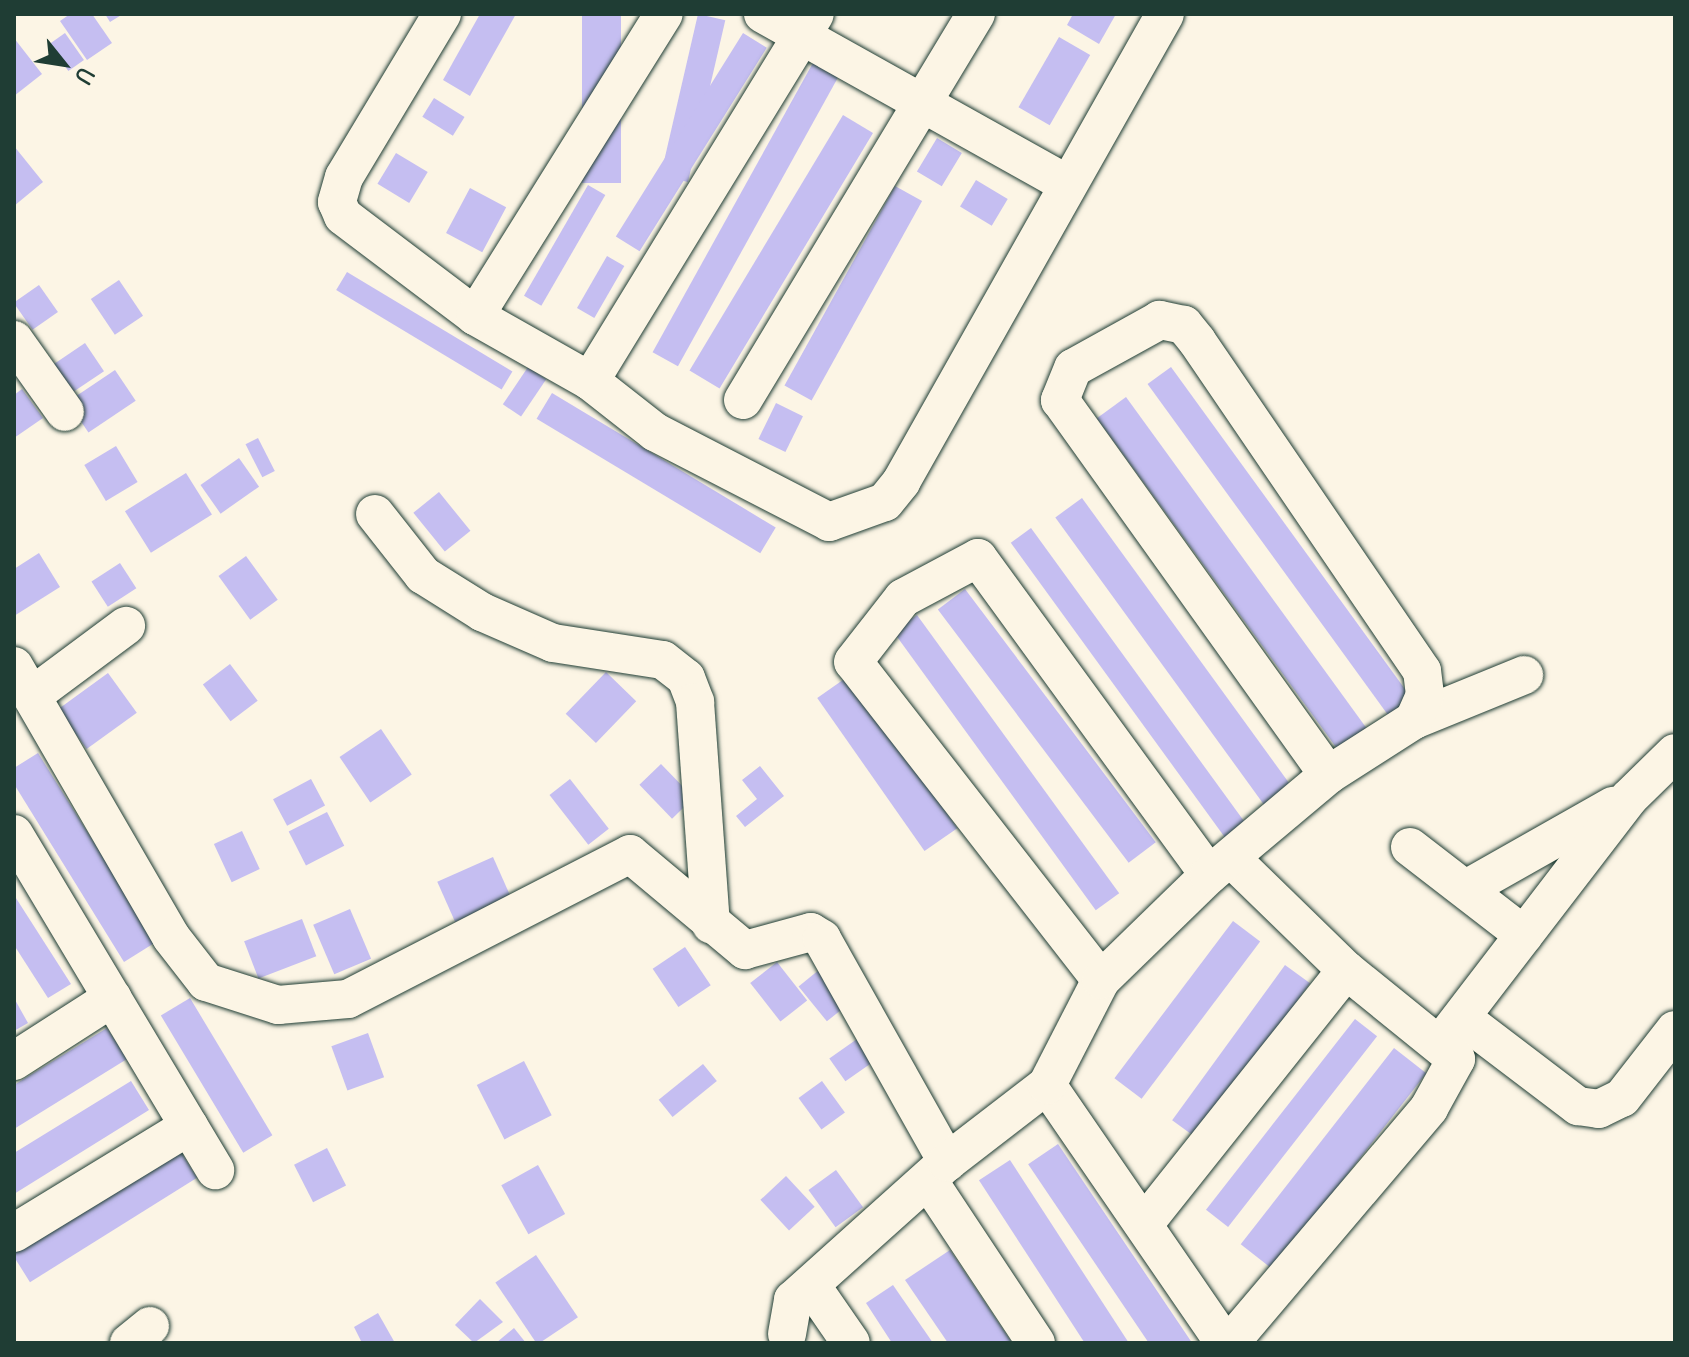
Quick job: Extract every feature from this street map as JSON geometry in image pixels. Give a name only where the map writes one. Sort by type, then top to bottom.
[{"type":"street","points":[[442,14],[344,177],[337,202],[350,224],[475,316],[590,381],[655,432],[782,502],[829,522],[855,518],[885,502],[920,453],[1065,183],[1165,14]]},
{"type":"street","points":[[475,316],[664,14]]},
{"type":"street","points":[[763,14],[808,26],[920,107],[1065,183]]},
{"type":"street","points":[[743,400],[976,14]]},
{"type":"street","points":[[590,381],[808,26]]},
{"type":"street","points":[[1328,775],[1066,415],[1059,392],[1073,368],[1160,320],[1184,325],[1422,671],[1425,695],[1414,720]]},
{"type":"street","points":[[14,340],[65,412]]},
{"type":"street","points":[[375,514],[423,575],[482,612],[553,643],[663,660],[686,678],[695,702],[711,924]]},
{"type":"street","points":[[1101,980],[853,662],[903,598],[978,558],[1220,867],[1346,970],[1578,1106],[1599,1109],[1622,1098],[1675,1030]]},
{"type":"street","points":[[126,626],[23,680],[188,964],[206,982],[239,995],[295,1006],[348,999],[452,949],[616,856],[644,859],[711,924],[745,950],[811,932],[822,939],[938,1173],[1036,1343]]},
{"type":"street","points":[[787,1334],[793,1300],[938,1173],[1047,1085],[1101,980],[1220,867],[1328,775],[1414,720],[1524,675]]},
{"type":"street","points":[[1230,1343],[1429,1108],[1456,1059],[1452,1030],[1629,798],[1675,753]]},
{"type":"street","points":[[1466,889],[1629,798]]},
{"type":"street","points":[[14,834],[215,1170]]},
{"type":"street","points":[[1410,847],[1524,935]]},
{"type":"street","points":[[1145,1223],[1346,970]]},
{"type":"street","points":[[14,1061],[112,998]]},
{"type":"street","points":[[1047,1085],[1145,1223],[1224,1343]]},
{"type":"street","points":[[14,1233],[189,1126]]},
{"type":"street","points":[[811,1285],[851,1343]]},
{"type":"building","points":[[70,14],[92,14],[112,43],[87,60],[60,21]]},
{"type":"building","points":[[105,14],[123,14],[110,22]]},
{"type":"building","points":[[480,14],[516,14],[470,96],[443,80]]},
{"type":"building","points":[[582,14],[621,14],[621,183],[582,183]]},
{"type":"building","points":[[698,14],[725,20],[688,182],[661,176]]},
{"type":"building","points":[[1073,14],[1116,14],[1099,44],[1067,25]]},
{"type":"building","points":[[65,33],[84,60],[68,71],[49,44]]},
{"type":"building","points":[[743,33],[767,48],[640,251],[616,237]]},
{"type":"building","points":[[1059,37],[1090,55],[1050,125],[1018,107]]},
{"type":"building","points":[[14,38],[42,74],[14,96]]},
{"type":"building","points":[[814,61],[839,75],[678,366],[653,352]]},
{"type":"building","points":[[434,98],[465,117],[453,136],[422,117]]},
{"type":"building","points":[[843,115],[873,133],[720,388],[690,370]]},
{"type":"building","points":[[937,138],[962,153],[942,186],[917,171]]},
{"type":"building","points":[[14,146],[43,182],[14,206]]},
{"type":"building","points":[[396,153],[428,172],[409,203],[377,184]]},
{"type":"building","points":[[976,180],[1008,199],[992,226],[960,207]]},
{"type":"building","points":[[588,185],[605,195],[541,306],[524,296]]},
{"type":"building","points":[[895,186],[922,201],[812,400],[784,385]]},
{"type":"building","points":[[470,188],[506,207],[482,252],[446,233]]},
{"type":"building","points":[[607,256],[624,266],[594,318],[577,308]]},
{"type":"building","points":[[347,272],[512,371],[502,389],[336,290]]},
{"type":"building","points":[[119,280],[143,316],[115,335],[91,299]]},
{"type":"building","points":[[39,285],[58,312],[33,330],[14,303]]},
{"type":"building","points":[[85,343],[104,371],[67,396],[48,368]]},
{"type":"building","points":[[528,367],[546,379],[521,417],[503,404]]},
{"type":"building","points":[[1171,367],[1417,706],[1394,723],[1148,384]]},
{"type":"building","points":[[115,370],[136,401],[88,433],[68,402]]},
{"type":"building","points":[[22,389],[43,418],[14,438],[14,395]]},
{"type":"building","points":[[552,393],[776,527],[760,553],[537,419]]},
{"type":"building","points":[[1126,397],[1374,738],[1345,760],[1097,418]]},
{"type":"building","points":[[776,403],[803,416],[785,452],[758,439]]},
{"type":"building","points":[[258,438],[275,471],[262,477],[246,444]]},
{"type":"building","points":[[116,446],[138,482],[106,501],[84,465]]},
{"type":"building","points":[[239,458],[259,487],[221,514],[200,485]]},
{"type":"building","points":[[186,473],[212,515],[151,553],[125,511]]},
{"type":"building","points":[[439,492],[470,531],[445,552],[413,513]]},
{"type":"building","points":[[1082,498],[1296,792],[1269,812],[1055,517]]},
{"type":"building","points":[[1031,528],[1246,823],[1225,838],[1011,543]]},
{"type":"building","points":[[39,553],[60,587],[14,616],[14,569]]},
{"type":"building","points":[[246,556],[278,600],[250,620],[218,576]]},
{"type":"building","points":[[120,563],[136,588],[108,607],[91,582]]},
{"type":"building","points":[[965,589],[1156,842],[1129,863],[938,609]]},
{"type":"building","points":[[917,615],[1119,893],[1096,910],[894,632]]},
{"type":"building","points":[[230,664],[258,701],[231,721],[203,684]]},
{"type":"building","points":[[606,672],[636,701],[596,743],[566,714]]},
{"type":"building","points":[[108,673],[137,713],[87,749],[58,709]]},
{"type":"building","points":[[850,675],[957,828],[924,851],[817,698]]},
{"type":"building","points":[[381,729],[412,775],[370,803],[340,757]]},
{"type":"building","points":[[38,753],[156,942],[124,962],[14,784],[14,768]]},
{"type":"building","points":[[661,764],[694,798],[672,819],[639,785]]},
{"type":"building","points":[[760,766],[784,796],[745,827],[736,816],[757,799],[742,780]]},
{"type":"building","points":[[311,779],[325,805],[287,826],[273,799]]},
{"type":"building","points":[[570,779],[609,829],[588,845],[550,795]]},
{"type":"building","points":[[327,812],[344,846],[306,865],[289,832]]},
{"type":"building","points":[[242,831],[260,869],[232,882],[214,844]]},
{"type":"building","points":[[493,857],[511,897],[455,922],[437,882]]},
{"type":"building","points":[[14,895],[71,984],[48,998],[14,945]]},
{"type":"building","points":[[350,909],[371,959],[334,974],[313,925]]},
{"type":"building","points":[[302,919],[316,956],[258,979],[244,941]]},
{"type":"building","points":[[1233,921],[1260,941],[1142,1099],[1114,1078]]},
{"type":"building","points":[[685,947],[711,985],[678,1007],[653,969]]},
{"type":"building","points":[[777,962],[807,1001],[780,1022],[750,983]]},
{"type":"building","points":[[825,965],[853,1000],[827,1021],[799,986]]},
{"type":"building","points":[[1285,965],[1310,983],[1197,1139],[1172,1120]]},
{"type":"building","points":[[14,998],[28,1023],[14,1031]]},
{"type":"building","points":[[190,998],[272,1135],[243,1153],[161,1016]]},
{"type":"building","points":[[1355,1019],[1377,1036],[1228,1227],[1206,1210]]},
{"type":"building","points":[[107,1028],[127,1059],[14,1129],[14,1085]]},
{"type":"building","points":[[867,1032],[883,1055],[845,1081],[829,1058]]},
{"type":"building","points":[[368,1033],[384,1077],[347,1091],[331,1046]]},
{"type":"building","points":[[1394,1048],[1426,1073],[1273,1269],[1241,1244]]},
{"type":"building","points":[[524,1061],[552,1115],[504,1139],[477,1085]]},
{"type":"building","points":[[703,1064],[717,1081],[673,1117],[659,1100]]},
{"type":"building","points":[[131,1081],[149,1110],[14,1194],[14,1153]]},
{"type":"building","points":[[822,1081],[845,1113],[821,1130],[799,1098]]},
{"type":"building","points":[[1058,1144],[1192,1342],[1149,1343],[1028,1164]]},
{"type":"building","points":[[327,1148],[346,1185],[313,1202],[294,1165]]},
{"type":"building","points":[[179,1149],[197,1178],[30,1282],[14,1252]]},
{"type":"building","points":[[1010,1160],[1129,1343],[1085,1343],[979,1180]]},
{"type":"building","points":[[538,1165],[565,1214],[528,1234],[501,1185]]},
{"type":"building","points":[[836,1170],[863,1207],[836,1227],[808,1190]]},
{"type":"building","points":[[786,1176],[815,1207],[789,1231],[760,1200]]},
{"type":"building","points":[[950,1250],[1012,1343],[948,1343],[905,1280]]},
{"type":"building","points":[[536,1255],[578,1317],[536,1343],[495,1282]]},
{"type":"building","points":[[893,1285],[933,1343],[892,1343],[866,1303]]},
{"type":"building","points":[[480,1299],[503,1322],[474,1343],[455,1325]]},
{"type":"building","points":[[378,1313],[395,1343],[362,1343],[354,1327]]},
{"type":"building","points":[[514,1328],[526,1343],[496,1343]]}]
